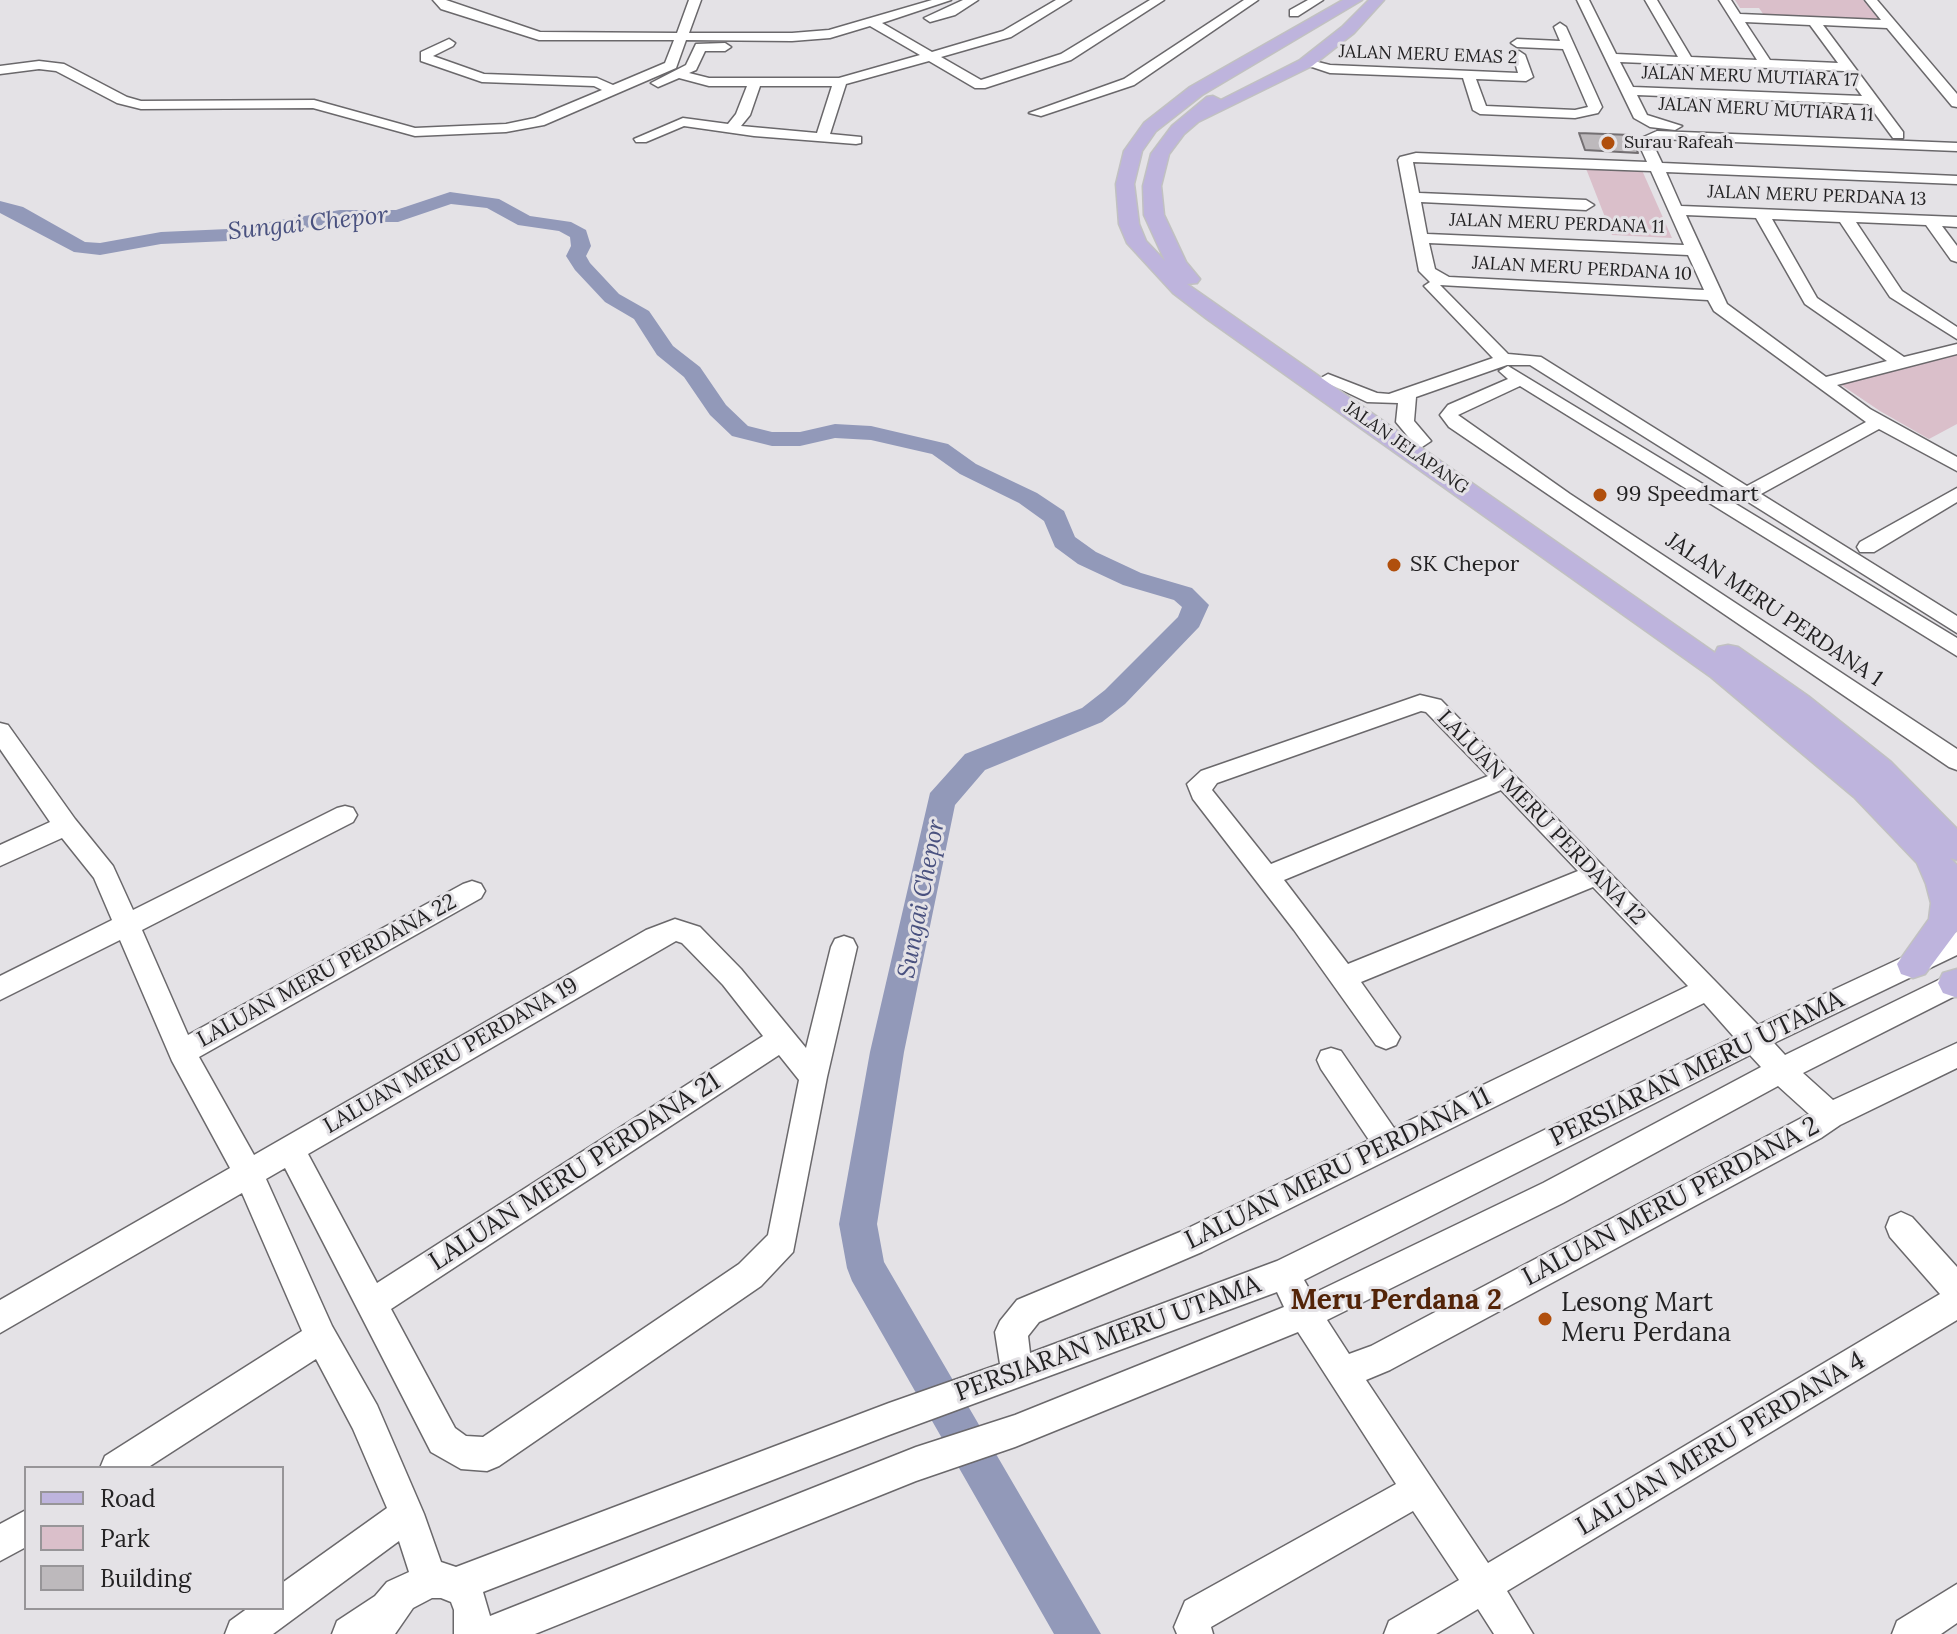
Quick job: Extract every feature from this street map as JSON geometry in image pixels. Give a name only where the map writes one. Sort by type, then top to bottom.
[{"type":"main road","name":"JALAN JELAPANG","points":[[1354,0],[1196,91],[1150,127],[1133,151],[1125,184],[1129,224],[1137,243],[1180,289],[1214,315],[1721,670],[1864,789],[1957,885]]},
{"type":"main road","name":"JALAN JELAPANG","points":[[1378,1],[1214,100],[1178,130],[1160,154],[1152,186],[1154,215],[1177,265],[1213,299],[1798,703],[1881,770],[1956,847]]},
{"type":"main road","points":[[1178,130],[1306,63],[1378,1]]},
{"type":"main road","points":[[1913,964],[1945,923],[1947,903],[1941,883],[1919,844]]},
{"type":"street","points":[[675,70],[683,33],[695,0]]},
{"type":"street","points":[[449,43],[426,55],[426,58],[482,78],[597,82],[636,67],[654,54],[639,46],[531,44],[431,13],[442,3],[539,36],[683,33],[817,28],[917,0]]},
{"type":"street","points":[[683,33],[811,37],[951,12],[972,0]]},
{"type":"street","points":[[567,123],[675,70],[709,82],[840,82],[1007,34],[1065,0]]},
{"type":"street","points":[[880,26],[980,85],[1066,57],[1158,0]]},
{"type":"street","points":[[1036,113],[1129,82],[1252,0]]},
{"type":"street","points":[[1294,13],[1317,0]]},
{"type":"street","name":"JALAN MERU MUTIARA 11","points":[[1583,0],[1641,118],[1660,125],[1957,137]]},
{"type":"street","points":[[1651,0],[1687,61]]},
{"type":"street","points":[[1725,0],[1766,64]]},
{"type":"street","points":[[1871,0],[1957,103]]},
{"type":"street","points":[[0,70],[39,65],[59,67],[122,100],[141,105],[314,104],[415,132],[528,125],[613,91],[691,67],[701,47],[823,46],[880,26],[936,1]]},
{"type":"street","points":[[1736,18],[1891,24]]},
{"type":"street","points":[[1814,21],[1898,135]]},
{"type":"street","points":[[1468,74],[1480,110],[1583,113],[1595,107],[1560,27]]},
{"type":"street","name":"JALAN MERU EMAS 2","points":[[1306,63],[1330,69],[1526,77],[1518,49],[1567,45]]},
{"type":"street","points":[[1612,58],[1847,67]]},
{"type":"street","points":[[731,129],[743,115],[755,81]]},
{"type":"street","points":[[597,82],[613,91]]},
{"type":"street","points":[[822,138],[840,82]]},
{"type":"street","name":"JALAN MERU MUTIARA 17","points":[[1628,91],[1872,100]]},
{"type":"street","points":[[1529,92],[1537,112]]},
{"type":"street","points":[[641,139],[683,122],[856,140]]},
{"type":"street","points":[[1957,147],[1657,135],[1644,140],[1714,295],[1725,311],[1879,422],[1957,465]]},
{"type":"street","points":[[1957,180],[1416,157],[1407,158],[1405,162],[1427,271],[1500,362],[1522,379],[1957,648]]},
{"type":"street","points":[[1412,197],[1586,205]]},
{"type":"street","name":"JALAN MERU PERDANA 13","points":[[1675,210],[1957,222]]},
{"type":"street","points":[[1761,213],[1811,301],[1901,363]]},
{"type":"street","points":[[1845,217],[1896,294],[1957,334]]},
{"type":"street","points":[[1930,220],[1957,257]]},
{"type":"street","name":"JALAN MERU PERDANA 11","points":[[1420,238],[1693,250]]},
{"type":"street","name":"JALAN MERU PERDANA 10","points":[[1440,284],[1714,295]]},
{"type":"street","points":[[1822,383],[1957,349]]},
{"type":"street","points":[[1328,379],[1373,398],[1390,400],[1407,397],[1500,362],[1518,358],[1535,361],[1956,624]]},
{"type":"street","name":"JALAN MERU PERDANA 1","points":[[1522,379],[1454,409],[1449,415],[1455,423],[1563,498],[1957,761]]},
{"type":"street","points":[[1407,397],[1405,422],[1422,441]]},
{"type":"street","points":[[1746,494],[1879,422]]},
{"type":"street","points":[[1937,454],[1957,443]]},
{"type":"street","points":[[1867,547],[1957,494]]},
{"type":"street","points":[[1790,546],[1812,534]]},
{"type":"street","name":"LALUAN MERU PERDANA 12","points":[[1267,876],[1201,793],[1199,784],[1209,777],[1420,703],[1433,706],[1708,989],[1781,1070],[1830,1116]]},
{"type":"street","points":[[3,740],[104,873],[182,1052],[248,1173],[321,1337],[365,1417],[407,1514],[443,1582],[463,1590],[472,1608],[472,1634]]},
{"type":"street","points":[[1386,1037],[1267,876],[1503,780]]},
{"type":"street","points":[[0,989],[345,815]]},
{"type":"street","points":[[0,856],[66,826]]},
{"type":"street","points":[[1343,978],[1595,875]]},
{"type":"street","name":"LALUAN MERU PERDANA 22","points":[[182,1052],[472,891]]},
{"type":"street","name":"LALUAN MERU PERDANA 19","points":[[0,1317],[655,938],[675,930],[691,935],[732,977],[781,1039]]},
{"type":"street","name":"PERSIARAN MERU UTAMA","points":[[383,1621],[400,1595],[1008,1378],[1284,1274],[1754,1040],[1957,943]]},
{"type":"street","points":[[290,1149],[443,1440],[461,1452],[487,1454],[750,1275],[782,1242],[813,1077],[844,947]]},
{"type":"street","name":"PERSIARAN MERU UTAMA","points":[[490,1634],[916,1464],[1015,1431],[1305,1314],[1553,1193],[1781,1070],[1956,983]]},
{"type":"street","name":"LALUAN MERU PERDANA 11","points":[[1008,1378],[1011,1332],[1028,1311],[1191,1242],[1708,989]]},
{"type":"street","points":[[781,1039],[813,1077]]},
{"type":"street","name":"LALUAN MERU PERDANA 21","points":[[370,1305],[781,1039]]},
{"type":"street","name":"LALUAN MERU PERDANA 2","points":[[1342,1373],[1392,1351],[1798,1136],[1830,1116],[1957,1055]]},
{"type":"street","points":[[1331,1060],[1388,1143]]},
{"type":"street","points":[[1901,1227],[1957,1290]]},
{"type":"street","points":[[1284,1274],[1342,1373],[1515,1634]]},
{"type":"street","name":"LALUAN MERU PERDANA 4","points":[[1402,1634],[1797,1401],[1957,1302]]},
{"type":"street","points":[[120,1466],[321,1337]]},
{"type":"street","points":[[1195,1634],[1192,1627],[1198,1614],[1419,1489]]},
{"type":"street","points":[[284,1604],[407,1514]]},
{"type":"street","points":[[0,1544],[24,1528]]},
{"type":"street","points":[[1910,1634],[1957,1602]]},
{"type":"street","points":[[243,1634],[276,1610]]},
{"type":"street","points":[[350,1634],[383,1621]]},
{"type":"green space","points":[[1735,0],[1863,0],[1880,21],[1766,18],[1759,8],[1740,8]]},
{"type":"green space","points":[[1585,166],[1641,168],[1672,238],[1612,235]]},
{"type":"green space","points":[[1957,352],[1957,424],[1929,439],[1834,380]]},
{"type":"building","name":"Surau Rafeah","points":[[1579,133],[1631,135],[1638,153],[1585,150]]},
{"type":"waterway","name":"Sungai Chepor","points":[[0,207],[16,211],[81,248],[100,249],[161,238],[228,235],[340,216],[398,216],[450,198],[492,203],[525,221],[564,226],[579,234],[581,246],[576,256],[582,266],[612,298],[642,315],[665,350],[692,372],[718,410],[740,431],[772,439],[800,439],[835,431],[871,433],[940,449],[968,469],[1028,498],[1055,517],[1064,541],[1087,558],[1132,579],[1183,594],[1196,605],[1190,621],[1115,697],[1092,715],[975,762],[941,801],[887,1052],[858,1224],[866,1268],[1079,1634]]},
{"type":"place","name":"Surau Rafeah","points":[[1608,143]]},
{"type":"place","name":"99 Speedmart","points":[[1600,495]]},
{"type":"place","name":"SK Chepor","points":[[1394,565]]},
{"type":"place","name":"Lesong Mart Meru Perdana","points":[[1545,1319]]},
{"type":"district","name":"Meru Perdana 2","points":[[1396,1301]]}]
